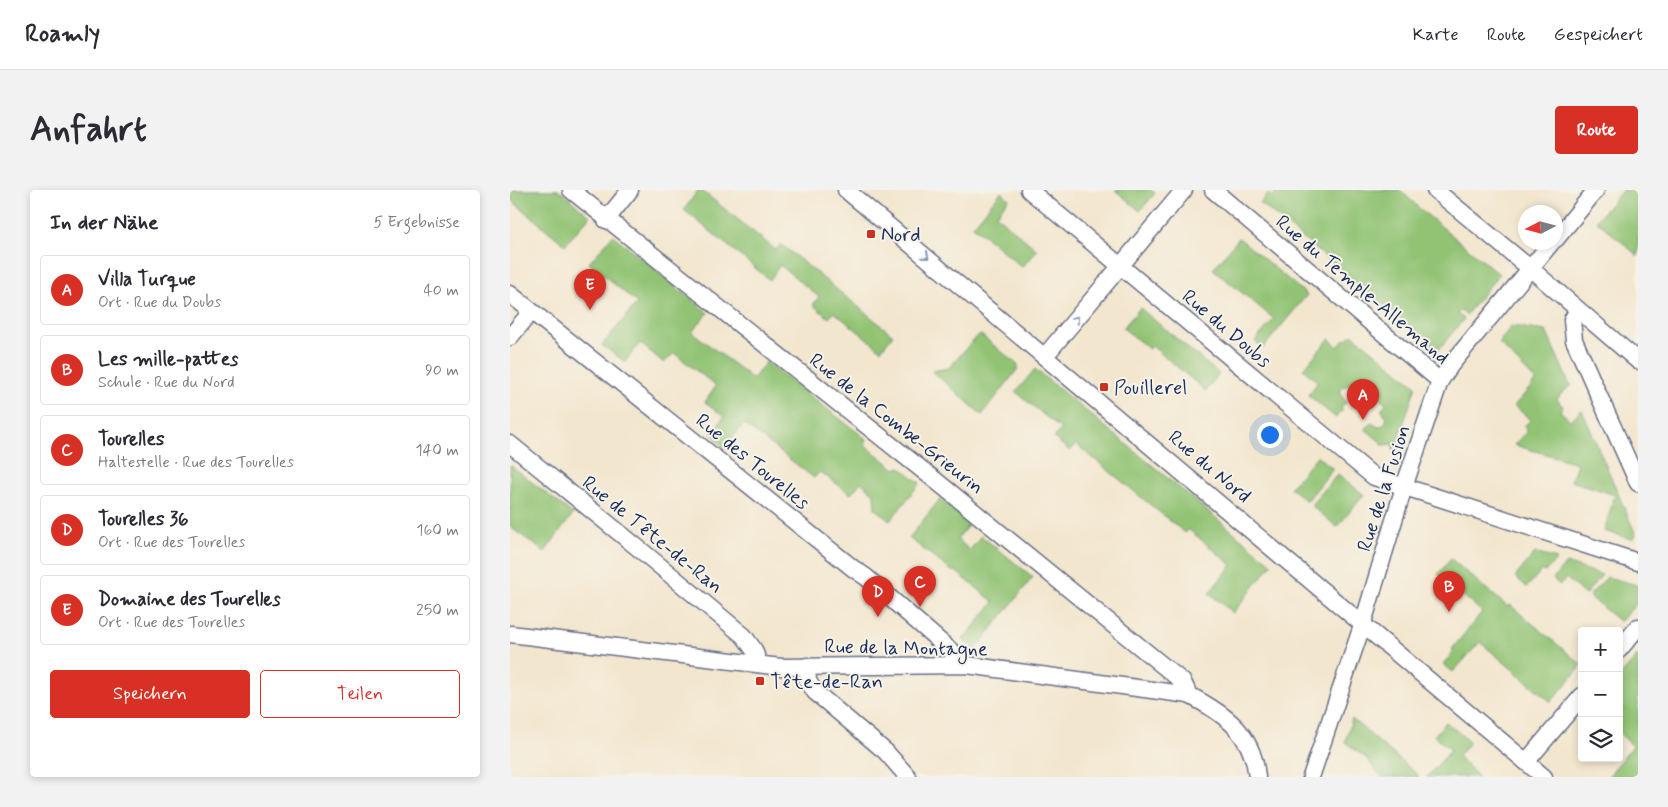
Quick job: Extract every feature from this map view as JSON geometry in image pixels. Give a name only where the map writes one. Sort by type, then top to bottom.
[{"type":"street","name":"Rue de la Combe-Grieurin","points":[[571,190],[606,220],[1034,559],[1183,682],[1189,695]]},
{"type":"street","points":[[606,220],[630,190]]},
{"type":"street","name":"Rue du Nord","points":[[846,190],[1544,777]]},
{"type":"street","name":"Rue du Doubs","points":[[1029,190],[1374,477],[1638,562]]},
{"type":"street","points":[[1045,356],[1184,190]]},
{"type":"street","name":"Rue du Temple-Allemand","points":[[1213,190],[1440,381]]},
{"type":"street","points":[[1435,190],[1638,361]]},
{"type":"street","points":[[1563,230],[1596,190]]},
{"type":"street","name":"Rue de la Fusion","points":[[1311,777],[1363,623],[1404,487],[1440,381],[1450,366],[1546,250]]},
{"type":"street","name":"Rue des Tourelles","points":[[510,294],[854,569],[866,576],[967,665]]},
{"type":"street","points":[[1578,310],[1572,320],[1574,340],[1638,483]]},
{"type":"street","points":[[510,337],[531,312]]},
{"type":"street","name":"Rue de Tête-de-Ran","points":[[510,444],[744,636],[754,650],[759,664]]},
{"type":"street","points":[[1623,645],[1638,627]]},
{"type":"street","name":"Rue de la Montagne","points":[[510,634],[781,667],[967,665],[1189,695],[1215,708],[1233,723],[1251,750],[1257,777]]},
{"type":"street","points":[[807,666],[808,682],[815,692],[886,752],[908,777]]},
{"type":"street","points":[[1526,762],[1578,701]]},
{"type":"green space","points":[[513,190],[559,190],[590,216],[565,245],[510,199],[510,193]]},
{"type":"green space","points":[[698,190],[701,190],[776,250],[781,244],[893,335],[881,350],[834,312],[829,318],[813,305],[819,297],[780,265],[770,280],[684,210]]},
{"type":"green space","points":[[1115,190],[1151,190],[1155,193],[1140,211]]},
{"type":"green space","points":[[1274,190],[1400,190],[1420,209],[1499,274],[1466,315],[1460,311],[1457,314],[1464,319],[1438,350],[1260,203],[1268,194],[1272,197],[1276,192]]},
{"type":"green space","points":[[1623,190],[1638,190],[1638,256],[1596,220]]},
{"type":"green space","points":[[1001,192],[1009,199],[996,215],[1037,250],[1022,267],[973,226]]},
{"type":"green space","points":[[613,235],[708,313],[692,332],[753,379],[766,362],[865,438],[866,446],[895,469],[900,467],[920,483],[890,521],[875,508],[874,494],[861,482],[851,494],[820,472],[814,478],[744,424],[724,448],[711,433],[724,417],[705,402],[716,386],[674,353],[664,363],[640,343],[625,362],[602,345],[637,303],[589,263]]},
{"type":"green space","points":[[1239,238],[1307,295],[1263,348],[1255,341],[1274,319],[1213,269]]},
{"type":"green space","points":[[1140,308],[1219,374],[1206,391],[1152,346],[1149,349],[1123,328]]},
{"type":"green space","points":[[1511,326],[1546,331],[1569,383],[1572,385],[1557,399],[1563,407],[1560,411],[1570,420],[1582,410],[1636,535],[1632,539],[1604,531],[1615,495],[1571,481],[1577,463],[1514,445],[1527,431],[1524,426],[1531,420],[1514,406],[1536,381],[1499,343]]},
{"type":"green space","points":[[1352,334],[1416,386],[1394,452],[1392,444],[1382,445],[1365,429],[1371,423],[1379,427],[1385,424],[1387,417],[1381,410],[1386,404],[1362,384],[1356,390],[1350,385],[1342,387],[1340,394],[1346,402],[1341,408],[1343,410],[1336,418],[1308,395],[1318,382],[1303,369],[1329,339],[1338,347],[1345,338],[1347,340]]},
{"type":"green space","points":[[981,335],[1018,365],[1017,370],[982,415],[932,371],[949,368],[977,336]]},
{"type":"green space","points":[[1035,369],[1272,564],[1233,613],[1209,593],[1232,565],[1188,529],[1185,533],[1076,444],[1070,451],[1054,438],[1061,429],[1016,392]]},
{"type":"green space","points":[[1317,456],[1333,469],[1307,501],[1290,488]]},
{"type":"green space","points":[[510,465],[573,514],[544,553],[510,527]]},
{"type":"green space","points":[[1338,474],[1364,495],[1337,527],[1311,505]]},
{"type":"green space","points":[[940,499],[967,521],[968,526],[957,539],[970,550],[981,536],[1033,577],[975,650],[963,640],[994,602],[954,570],[953,572],[909,538]]},
{"type":"green space","points":[[1535,553],[1557,559],[1545,572],[1542,570],[1527,587],[1515,577]]},
{"type":"green space","points":[[1451,559],[1578,662],[1578,670],[1551,702],[1480,642],[1453,672],[1443,664],[1454,651],[1452,649],[1482,612],[1438,574]]},
{"type":"green space","points":[[1566,563],[1602,575],[1585,595],[1566,578],[1560,585],[1553,579]]},
{"type":"green space","points":[[1607,577],[1637,585],[1638,602],[1620,622],[1589,596]]},
{"type":"green space","points":[[1638,655],[1638,777],[1608,777],[1620,762],[1623,762],[1623,758],[1633,746],[1623,737],[1623,672]]},
{"type":"green space","points":[[1352,719],[1420,777],[1381,777],[1366,758],[1345,742]]},
{"type":"green space","points":[[1446,722],[1470,742],[1458,756],[1479,777],[1427,777],[1451,750],[1434,736]]},
{"type":"place","name":"Nord","points":[[871,234]]},
{"type":"place","name":"Domaine des Tourelles","points":[[590,310]]},
{"type":"place","name":"Pouillerel","points":[[1104,387]]},
{"type":"place","name":"Villa Turque","points":[[1363,420]]},
{"type":"place","name":"Tourelles","points":[[920,607]]},
{"type":"place","name":"Les mille-pattes","points":[[1449,612]]},
{"type":"place","name":"Tourelles 36","points":[[878,617]]},
{"type":"place","name":"Tête-de-Ran","points":[[760,681]]}]
